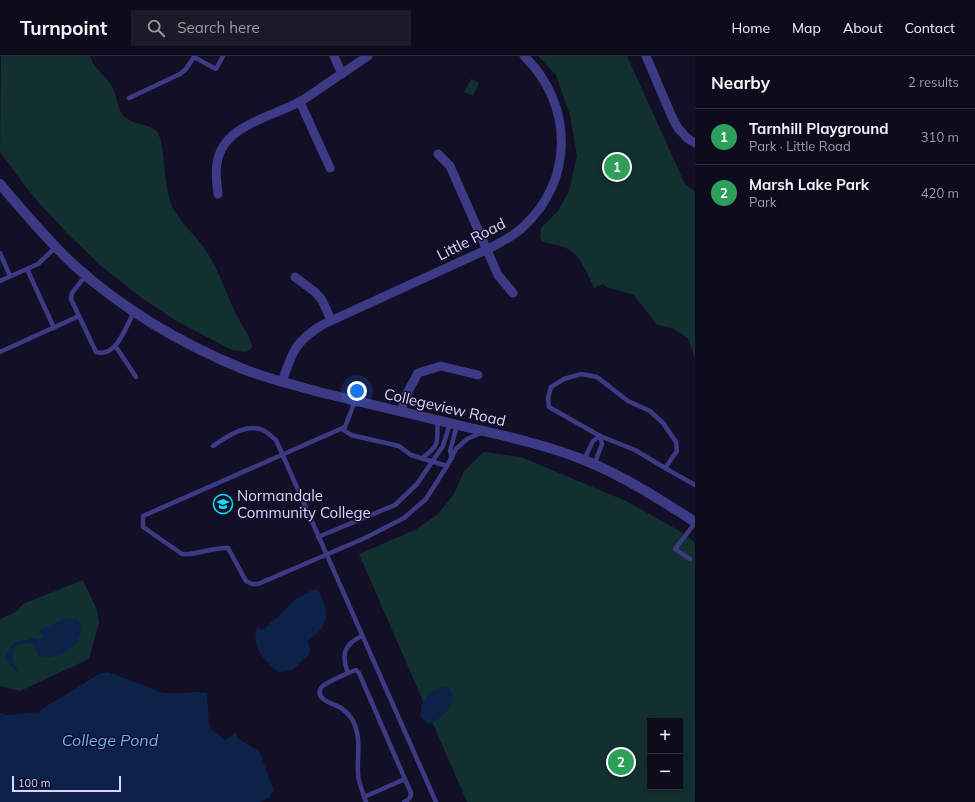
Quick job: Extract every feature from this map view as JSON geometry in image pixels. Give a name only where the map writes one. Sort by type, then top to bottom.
[{"type":"street","points":[[334,56],[342,74]]},
{"type":"street","points":[[218,194],[216,175],[217,163],[220,152],[225,143],[233,134],[300,102],[368,56]]},
{"type":"street","name":"Little Road","points":[[282,382],[293,351],[301,340],[312,330],[507,239],[518,231],[536,213],[548,197],[556,179],[560,160],[562,140],[561,127],[555,102],[546,84],[536,67],[524,56]]},
{"type":"street","points":[[646,56],[678,128],[695,144]]},
{"type":"street","points":[[300,102],[330,168]]},
{"type":"street","points":[[438,154],[450,166],[498,275],[512,293]]},
{"type":"street","name":"Collegeview Road","points":[[0,184],[56,247],[86,275],[134,312],[174,337],[245,370],[282,382],[355,401],[485,431],[543,446],[584,460],[667,504],[695,522]]},
{"type":"street","points":[[294,277],[315,292],[322,300],[331,320]]},
{"type":"street","points":[[401,412],[405,397],[418,373],[441,366],[478,374]]},
{"type":"lane","points":[[129,98],[180,74],[190,64],[194,57],[216,69],[224,56]]},
{"type":"lane","points":[[0,281],[41,262],[56,247]]},
{"type":"lane","points":[[0,253],[10,276]]},
{"type":"lane","points":[[28,268],[54,328]]},
{"type":"lane","points":[[86,275],[72,293],[71,299],[96,352],[104,352],[116,346],[134,312]]},
{"type":"lane","points":[[0,352],[79,316]]},
{"type":"lane","points":[[116,346],[136,377]]},
{"type":"lane","points":[[666,468],[677,451],[676,442],[663,423],[650,411],[628,401],[597,377],[581,374],[564,379],[551,387],[548,398],[549,407],[600,436],[635,450],[695,485]]},
{"type":"lane","points":[[355,401],[345,427],[342,429],[143,516],[143,527],[182,554],[189,555],[228,548],[246,581],[252,584],[258,584],[365,538],[404,518],[426,499],[452,458],[456,449],[466,439],[485,431]]},
{"type":"lane","points":[[422,458],[436,444],[438,420]]},
{"type":"lane","points":[[452,458],[450,451],[454,424]]},
{"type":"lane","points":[[318,537],[395,505],[417,484],[443,446],[454,424]]},
{"type":"lane","points":[[213,446],[245,429],[262,430],[276,440],[436,802]]},
{"type":"lane","points":[[342,429],[349,434],[360,438],[400,446],[411,455],[447,466]]},
{"type":"lane","points":[[584,460],[593,441],[600,436]]},
{"type":"lane","points":[[594,465],[602,444],[600,436]]},
{"type":"lane","points":[[690,559],[675,548],[695,522]]},
{"type":"lane","points":[[348,673],[344,664],[347,648],[351,641],[362,636]]},
{"type":"lane","points":[[404,802],[411,797],[411,793],[405,779],[359,673],[356,670],[348,673],[320,688],[320,695],[324,700],[347,713],[352,720],[359,741],[359,783],[365,799],[405,779]]},
{"type":"green space","points":[[1,56],[90,56],[96,68],[113,89],[120,111],[123,115],[130,121],[147,126],[158,133],[162,146],[166,183],[171,204],[177,215],[200,243],[214,264],[237,316],[249,338],[252,346],[250,350],[246,352],[232,350],[178,322],[139,296],[100,265],[41,205],[0,152]]},
{"type":"green space","points":[[538,56],[627,56],[685,184],[695,192],[695,358],[688,338],[672,328],[657,325],[634,295],[606,287],[603,284],[594,288],[584,266],[573,252],[562,246],[543,242],[540,238],[541,228],[558,211],[569,191],[577,156],[570,115],[556,75]]},
{"type":"green space","points":[[471,79],[479,83],[473,96],[464,92]]},
{"type":"green space","points":[[484,452],[521,457],[626,501],[685,534],[695,543],[695,802],[467,802],[359,554],[415,530],[438,514],[454,494],[464,471]]},
{"type":"green space","points":[[83,580],[97,610],[99,623],[89,659],[20,691],[0,686],[0,619],[16,612],[23,604]]},
{"type":"water","points":[[313,590],[318,590],[325,605],[325,621],[318,632],[307,641],[310,648],[309,655],[293,669],[280,673],[264,659],[257,647],[255,634],[257,627],[262,630],[297,598]]},
{"type":"water","points":[[66,618],[76,619],[81,625],[78,639],[70,649],[53,657],[42,658],[38,654],[35,645],[23,643],[15,647],[13,650],[13,657],[18,673],[9,664],[5,658],[9,648],[13,644],[32,638],[41,640],[43,636],[39,631],[46,626],[51,628],[52,625]]},
{"type":"water","name":"College Pond","points":[[108,672],[163,693],[207,693],[209,725],[212,730],[225,740],[236,732],[237,738],[260,752],[274,790],[270,797],[260,802],[0,802],[0,713],[6,715],[39,712],[43,708],[101,673]]},
{"type":"water","points":[[443,687],[448,687],[452,693],[453,703],[435,722],[427,724],[421,717],[421,706],[429,693]]},
{"type":"place","name":"Tarnhill Playground","points":[[617,167]]},
{"type":"place","name":"Normandale Community College","points":[[223,504]]},
{"type":"place","name":"Marsh Lake Park","points":[[621,762]]}]
